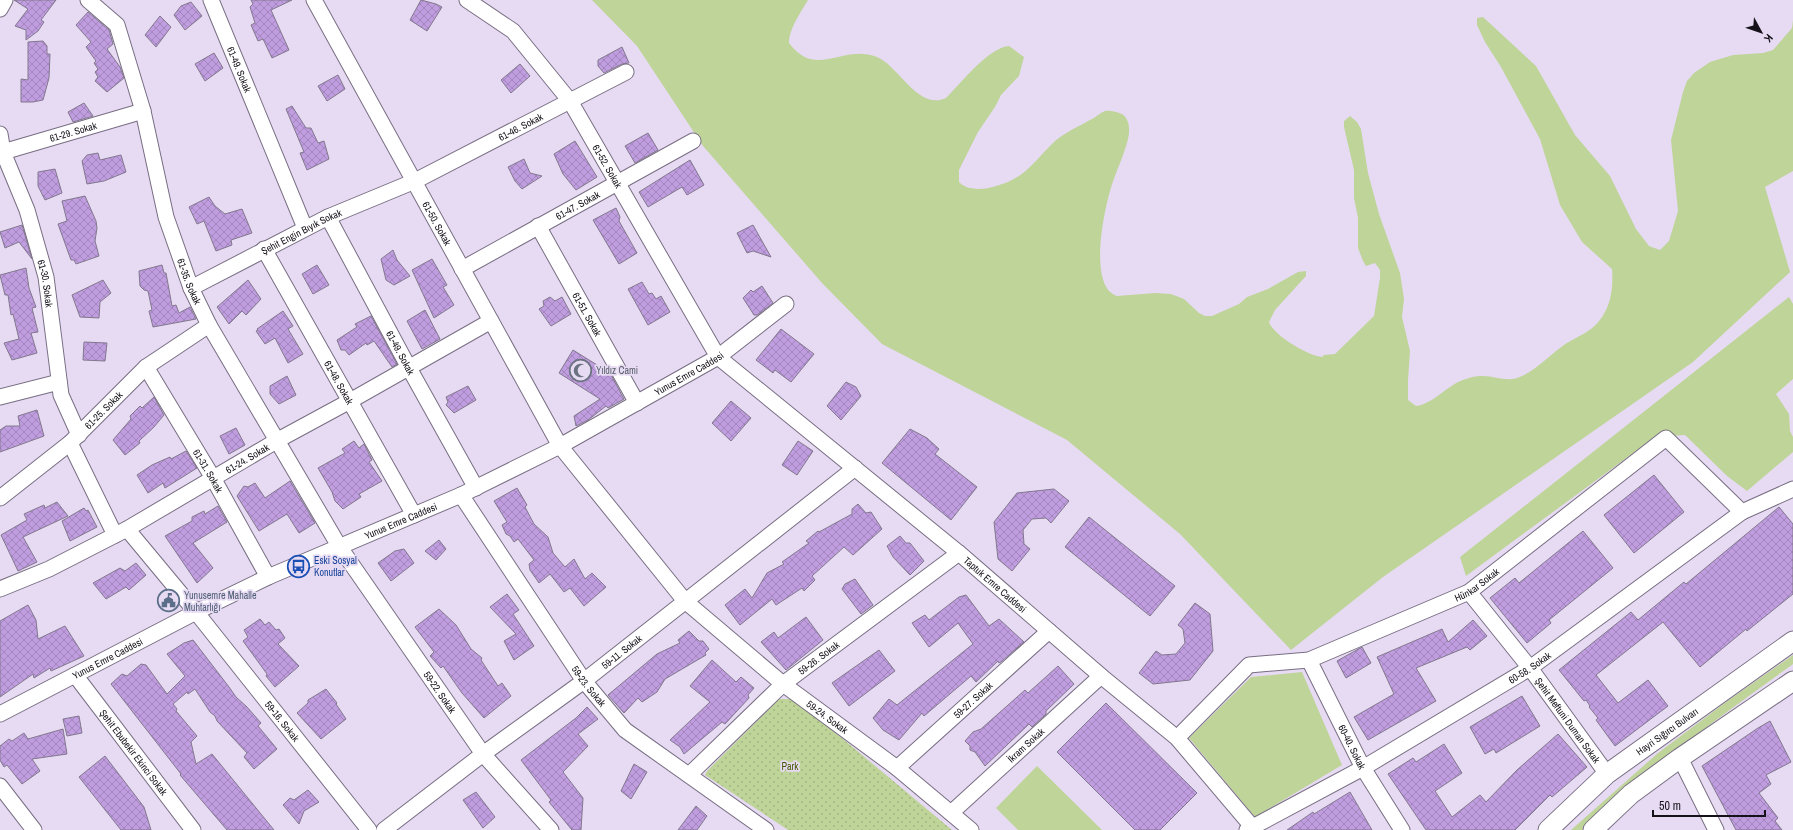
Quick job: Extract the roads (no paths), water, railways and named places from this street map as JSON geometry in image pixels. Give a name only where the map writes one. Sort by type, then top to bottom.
[{"type":"street","points":[[0,9],[5,0]]},
{"type":"street","name":"61-35. Sokak","points":[[88,0],[117,25],[143,111],[166,217],[191,288],[209,325],[340,546]]},
{"type":"street","name":"61-49. Sokak","points":[[211,0],[305,228]]},
{"type":"street","name":"61-50. Sokak","points":[[314,0],[560,446]]},
{"type":"street","name":"61-52. Sokak","points":[[466,0],[513,32],[570,101],[718,357]]},
{"type":"street","name":"61-46. Sokak","points":[[415,181],[626,72]]},
{"type":"street","name":"61-29. Sokak","points":[[3,152],[143,111]]},
{"type":"street","name":"61-30. Sokak","points":[[0,134],[3,152],[27,210],[46,277],[61,394],[74,439],[121,532],[196,612]]},
{"type":"street","name":"61-47. Sokak","points":[[462,269],[693,141]]},
{"type":"street","name":"Şehit Engin Bıyık Sokak","points":[[191,288],[328,217],[415,181]]},
{"type":"street","name":"61-49. Sokak","points":[[328,217],[409,368],[476,488]]},
{"type":"street","name":"61-51. Sokak","points":[[538,226],[637,403]]},
{"type":"street","name":"61-48. Sokak","points":[[264,249],[414,515]]},
{"type":"street","name":"Yunus Emre Caddesi","points":[[0,714],[196,612],[268,577],[461,495],[560,446],[718,357],[786,304]]},
{"type":"street","name":"61-24. Sokak","points":[[0,589],[49,569],[121,532],[278,440],[491,322]]},
{"type":"street","name":"61-25. Sokak","points":[[0,498],[74,439],[146,367],[209,325]]},
{"type":"street","name":"Taptuk Emre Caddesi","points":[[718,357],[959,553],[1101,676],[1176,738],[1252,829]]},
{"type":"street","name":"61-31. Sokak","points":[[146,367],[213,478],[268,577]]},
{"type":"street","points":[[0,397],[59,382]]},
{"type":"street","name":"Hünkar Sokak","points":[[1176,738],[1249,665],[1309,660],[1469,592],[1666,438],[1742,512]]},
{"type":"street","points":[[560,446],[685,601]]},
{"type":"street","name":"59-11. Sokak","points":[[384,830],[483,754],[584,681],[855,468]]},
{"type":"street","name":"60-58. Sokak","points":[[1252,829],[1363,768],[1530,668],[1742,512],[1793,490]]},
{"type":"street","name":"59-23. Sokak","points":[[461,495],[584,681],[625,730],[766,830]]},
{"type":"street","name":"59-22. Sokak","points":[[340,546],[483,754],[551,830]]},
{"type":"street","name":"59-26. Sokak","points":[[689,775],[783,684],[959,553]]},
{"type":"street","name":"Şehit Meftuni Duman Sokak","points":[[1469,592],[1530,668],[1607,774]]},
{"type":"street","name":"59-24. Sokak","points":[[685,601],[783,684],[897,768],[971,830]]},
{"type":"street","name":"59-16. Sokak","points":[[196,612],[369,830]]},
{"type":"street","name":"59-27. Sokak","points":[[897,768],[1049,631]]},
{"type":"street","name":"Hayri Sığırcı Bulvarı","points":[[1548,830],[1607,774],[1793,641]]},
{"type":"street","name":"60-40. Sokak","points":[[1309,660],[1363,768],[1402,830]]},
{"type":"street","name":"Şehit Ebubekir Ekinci Sokak","points":[[75,675],[193,830]]},
{"type":"street","name":"İkram Sokak","points":[[951,813],[1101,676]]},
{"type":"street","points":[[1593,830],[1631,794],[1680,758],[1793,681]]},
{"type":"street","points":[[1680,758],[1716,830]]},
{"type":"street","points":[[0,786],[34,830]]},
{"type":"place","name":"Yıldız Cami","points":[[580,370]]},
{"type":"place","name":"Eski Sosyal Konutlar","points":[[298,566]]},
{"type":"place","name":"Yunusemre Mahalle Muhtarlığı","points":[[168,601]]},
{"type":"park label","name":"Park","points":[[790,766]]}]
